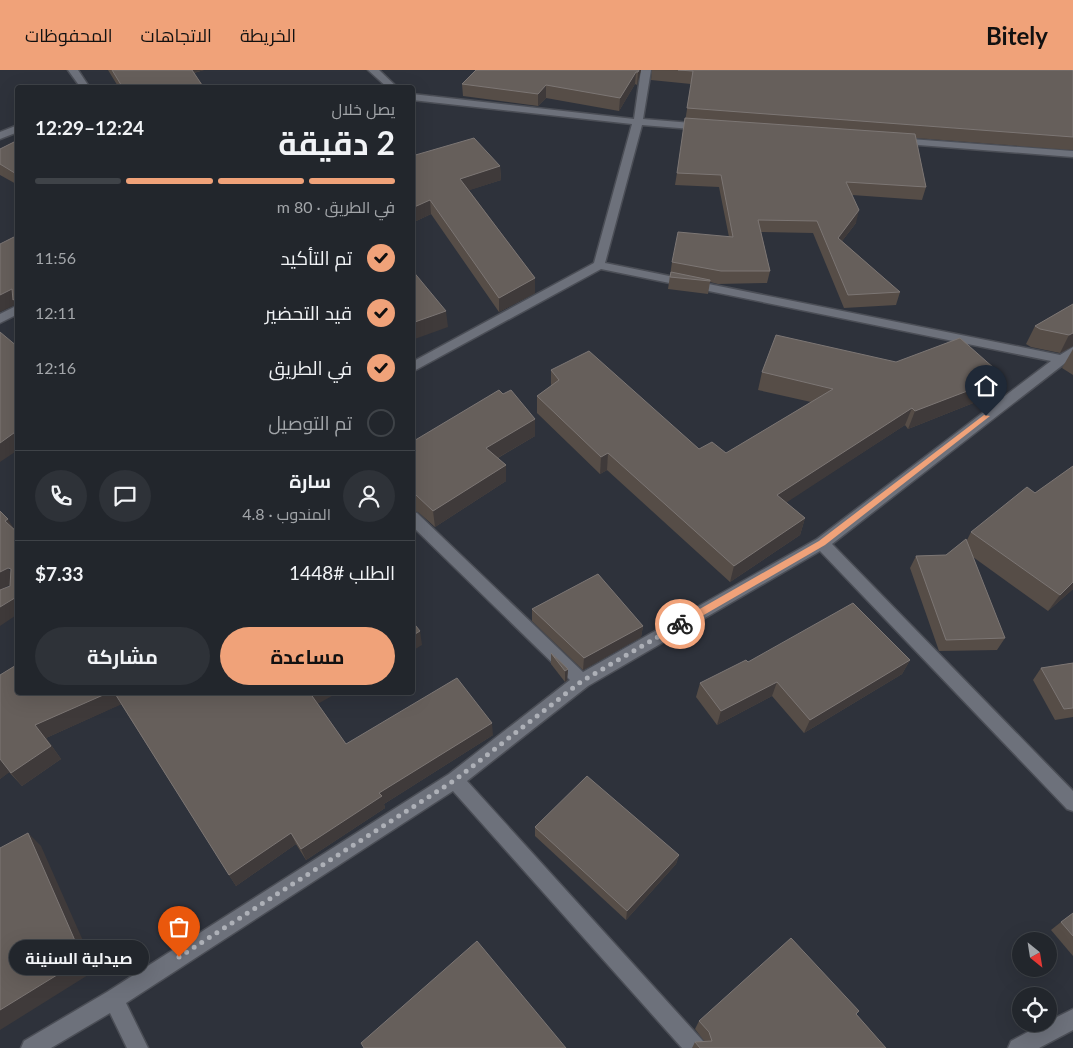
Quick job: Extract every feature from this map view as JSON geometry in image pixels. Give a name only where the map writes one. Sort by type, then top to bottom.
[{"type":"street","points":[[73,70],[84,85]]},
{"type":"street","points":[[373,70],[390,85]]},
{"type":"street","points":[[599,265],[638,122],[646,70]]},
{"type":"street","points":[[415,97],[638,122],[717,128]]},
{"type":"street","points":[[0,136],[15,129]]},
{"type":"street","points":[[885,140],[1073,154]]},
{"type":"street","points":[[415,366],[599,265],[1067,355]]},
{"type":"street","points":[[0,319],[15,311]]},
{"type":"street","points":[[31,1048],[114,999],[455,780],[582,681],[822,543],[1067,355]]},
{"type":"street","points":[[415,520],[582,681]]},
{"type":"street","points":[[822,543],[1073,803]]},
{"type":"street","points":[[455,780],[696,1048]]},
{"type":"street","points":[[114,999],[138,1048]]},
{"type":"street","points":[[1018,1048],[1073,1019]]},
{"type":"building","points":[[112,70],[192,70],[202,85],[121,85]]},
{"type":"building","points":[[476,70],[639,70],[620,98],[546,85],[538,94],[462,84]]},
{"type":"building","points":[[678,70],[1072,70],[1073,137],[687,108],[693,71]]},
{"type":"building","points":[[685,118],[915,134],[926,187],[846,182],[859,210],[838,238],[900,292],[848,295],[817,221],[758,220],[770,271],[721,271],[672,262],[678,232],[733,237],[721,175],[677,173]]},
{"type":"building","points":[[474,138],[500,166],[460,179],[535,278],[499,298],[430,200],[415,207],[415,155]]},
{"type":"building","points":[[15,142],[15,173],[0,164],[0,149]]},
{"type":"building","points":[[15,236],[15,299],[13,300],[12,289],[0,295],[0,244]]},
{"type":"building","points":[[671,272],[710,280],[710,281],[670,277]]},
{"type":"building","points":[[415,274],[446,311],[415,322]]},
{"type":"building","points":[[1073,304],[1073,333],[1069,335],[1040,329],[1035,326]]},
{"type":"building","points":[[0,332],[15,344],[15,432],[0,443]]},
{"type":"building","points":[[776,335],[896,362],[960,338],[1004,377],[915,411],[912,408],[777,495],[805,518],[734,566],[608,453],[601,457],[537,396],[559,380],[551,370],[589,351],[699,449],[712,442],[726,453],[833,389],[762,372]]},
{"type":"building","points":[[499,390],[503,394],[511,390],[535,419],[486,448],[506,465],[433,511],[415,495],[415,440]]},
{"type":"building","points":[[1073,466],[1073,582],[1060,595],[971,532],[1027,487],[1035,493]]},
{"type":"building","points":[[0,511],[8,519],[5,521],[15,530],[15,598],[0,607],[0,590],[10,586],[11,569],[8,568],[0,572]]},
{"type":"building","points":[[966,539],[1005,638],[946,640],[916,556],[946,555]]},
{"type":"building","points":[[598,574],[643,626],[584,658],[532,609]]},
{"type":"building","points":[[853,603],[910,660],[810,720],[777,682],[721,711],[700,683],[746,660],[748,662]]},
{"type":"building","points":[[415,625],[420,631],[415,634]]},
{"type":"building","points":[[551,653],[568,669],[565,671]]},
{"type":"building","points":[[1073,663],[1073,708],[1064,709],[1041,668]]},
{"type":"building","points":[[15,666],[15,695],[103,695],[35,725],[51,746],[11,773],[0,759],[0,675]]},
{"type":"building","points":[[457,678],[492,723],[379,793],[382,796],[301,849],[291,833],[229,875],[116,695],[311,695],[346,744]]},
{"type":"building","points":[[587,776],[679,855],[627,911],[535,827]]},
{"type":"building","points":[[28,833],[83,959],[0,1010],[0,848]]},
{"type":"building","points":[[1073,913],[1073,936],[1061,922]]},
{"type":"building","points":[[791,938],[859,1011],[856,1014],[886,1048],[700,1048],[695,1042],[712,1041],[709,1032],[699,1021]]},
{"type":"building","points":[[477,941],[566,1048],[364,1048],[361,1043]]},
{"type":"way so far","points":[[179,957],[455,780],[582,681],[680,624]]},
{"type":"place","name":"صيدلية السنينة","points":[[179,957]]},
{"type":"route","points":[[680,624],[822,543],[986,416]]}]
